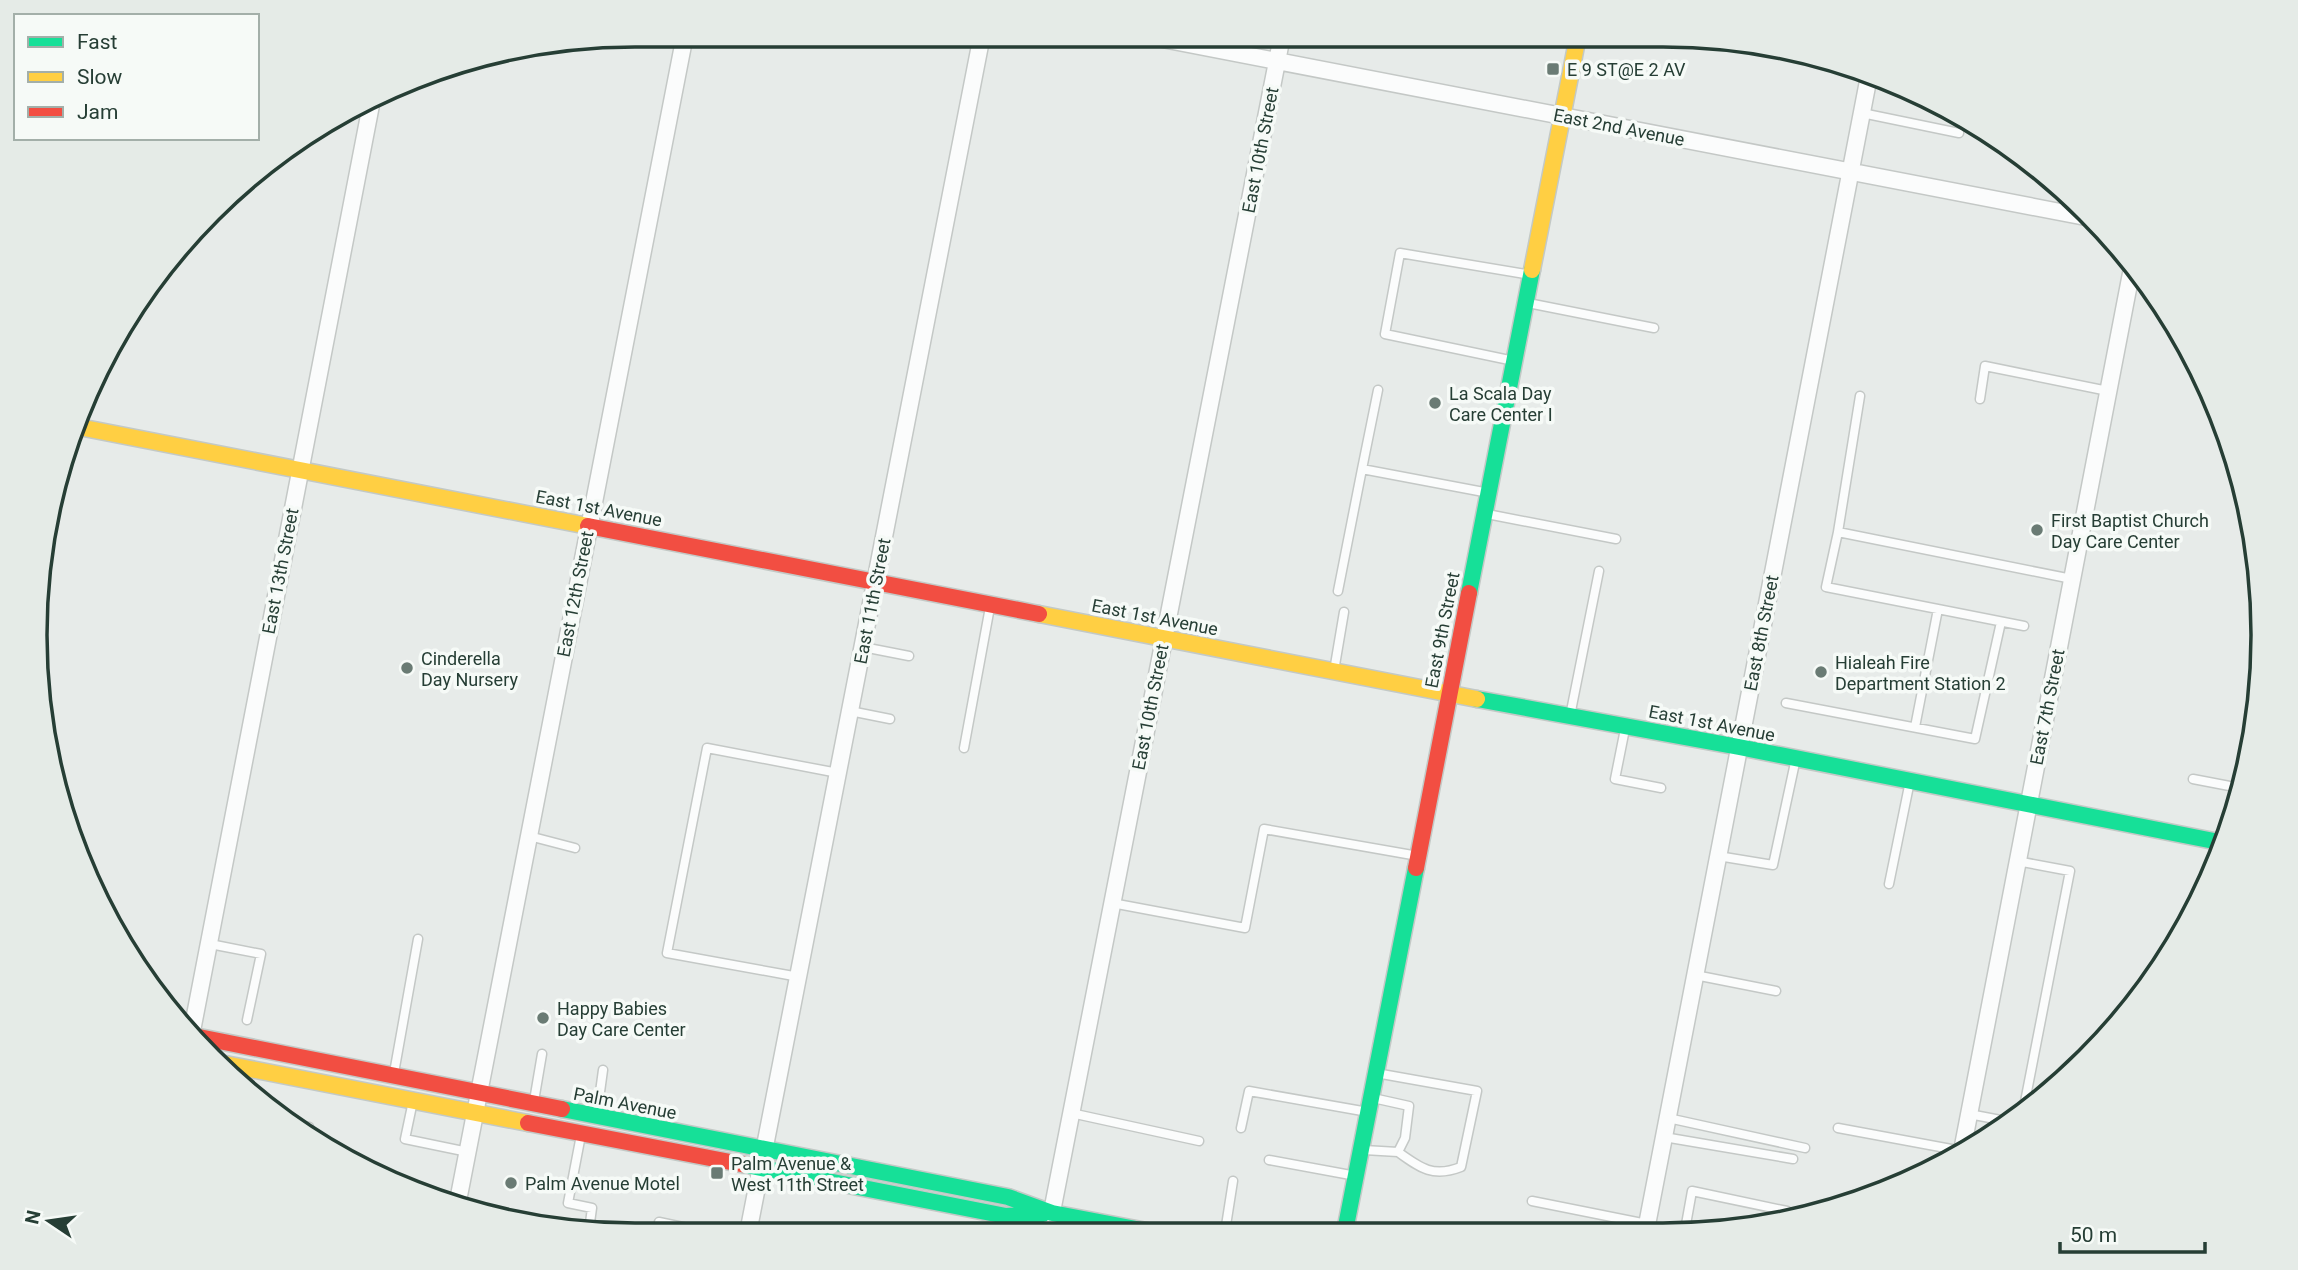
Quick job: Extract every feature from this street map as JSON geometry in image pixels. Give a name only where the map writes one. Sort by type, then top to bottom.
[{"type":"main road","name":"East 9th Street","points":[[1347,1223],[1575,47]]},
{"type":"main road","name":"East 1st Avenue","points":[[85,428],[2213,841]]},
{"type":"main road","name":"Palm Avenue","points":[[207,1039],[1008,1196],[1052,1213],[1105,1223]]},
{"type":"main road","name":"Palm Avenue","points":[[237,1068],[253,1073],[413,1099],[1006,1216],[1052,1213]]},
{"type":"street","name":"East 12th Street","points":[[459,1196],[683,47]]},
{"type":"street","name":"East 11th Street","points":[[750,1223],[980,47]]},
{"type":"street","name":"East 2nd Avenue","points":[[1204,47],[2075,215]]},
{"type":"street","name":"East 10th Street","points":[[1050,1223],[1280,47]]},
{"type":"street","name":"East 8th Street","points":[[1648,1223],[1867,84]]},
{"type":"street","name":"East 13th Street","points":[[193,1023],[369,111]]},
{"type":"street","name":"East 7th Street","points":[[1964,1140],[2130,278]]},
{"type":"lane","points":[[1861,113],[1959,133]]},
{"type":"lane","points":[[1514,360],[1385,334],[1400,253],[1531,275]]},
{"type":"lane","points":[[1525,303],[1654,328]]},
{"type":"lane","points":[[1980,399],[1985,366],[2108,391]]},
{"type":"lane","points":[[1338,591],[1378,390]]},
{"type":"lane","points":[[1860,396],[1838,532],[1826,587],[2024,626]]},
{"type":"lane","points":[[1362,470],[1489,493]]},
{"type":"lane","points":[[1484,514],[1616,539]]},
{"type":"lane","points":[[1838,532],[2072,579]]},
{"type":"lane","points":[[1570,716],[1599,571]]},
{"type":"lane","points":[[964,748],[990,604]]},
{"type":"lane","points":[[1915,727],[1938,609]]},
{"type":"lane","points":[[1334,671],[1344,612]]},
{"type":"lane","points":[[1786,703],[1975,739],[2001,622]]},
{"type":"lane","points":[[863,647],[909,656]]},
{"type":"lane","points":[[850,711],[890,719]]},
{"type":"lane","points":[[1626,726],[1615,779],[1661,788]]},
{"type":"lane","points":[[799,977],[667,953],[677,898],[706,748],[838,773]]},
{"type":"lane","points":[[1718,856],[1773,865],[1796,758]]},
{"type":"lane","points":[[2193,779],[2231,786]]},
{"type":"lane","points":[[1888,884],[1910,781]]},
{"type":"lane","points":[[1112,903],[1245,928],[1264,829],[1418,856]]},
{"type":"lane","points":[[529,836],[575,848]]},
{"type":"lane","points":[[2017,861],[2070,871],[2026,1097]]},
{"type":"lane","points":[[393,1076],[418,939]]},
{"type":"lane","points":[[210,944],[261,954],[247,1020]]},
{"type":"lane","points":[[1695,975],[1776,991]]},
{"type":"lane","points":[[534,1104],[542,1054]]},
{"type":"lane","points":[[596,1117],[603,1070]]},
{"type":"lane","points":[[1361,1149],[1398,1152],[1422,1170],[1447,1173],[1461,1167],[1477,1091],[1376,1073]]},
{"type":"lane","points":[[1241,1128],[1249,1091],[1369,1105],[1409,1106],[1405,1138],[1398,1152]]},
{"type":"lane","points":[[413,1099],[405,1139],[468,1152]]},
{"type":"lane","points":[[1071,1113],[1199,1141]]},
{"type":"lane","points":[[1969,1114],[1996,1119]]},
{"type":"lane","points":[[1668,1118],[1805,1148]]},
{"type":"lane","points":[[1838,1128],[1949,1148]]},
{"type":"lane","points":[[582,1132],[568,1203],[592,1208],[590,1220]]},
{"type":"lane","points":[[1664,1137],[1793,1159]]},
{"type":"lane","points":[[1269,1160],[1356,1176]]},
{"type":"lane","points":[[1226,1223],[1233,1181]]},
{"type":"lane","points":[[1686,1222],[1692,1191],[1782,1210]]},
{"type":"lane","points":[[1532,1201],[1629,1223]]},
{"type":"traffic: fast","points":[[1469,593],[1532,270]]},
{"type":"traffic: fast","points":[[1477,699],[1739,747],[2213,841]]},
{"type":"traffic: fast","points":[[1347,1223],[1416,868]]},
{"type":"traffic: fast","points":[[562,1109],[1008,1197],[1052,1213],[1105,1223]]},
{"type":"traffic: fast","points":[[746,1165],[1006,1216],[1043,1214]]},
{"type":"traffic: slow","points":[[1532,270],[1576,47]]},
{"type":"traffic: slow","points":[[85,428],[588,526]]},
{"type":"traffic: slow","points":[[1039,614],[1477,699]]},
{"type":"traffic: slow","points":[[235,1066],[528,1123]]},
{"type":"traffic: jam","points":[[588,526],[1039,614]]},
{"type":"traffic: jam","points":[[1416,868],[1469,593]]},
{"type":"traffic: jam","points":[[208,1039],[562,1109]]},
{"type":"traffic: jam","points":[[528,1123],[746,1165]]},
{"type":"place","name":"E 9 ST@E 2 AV","points":[[1553,69]]},
{"type":"place","name":"La Scala Day Care Center I","points":[[1435,403]]},
{"type":"place","name":"First Baptist Church Day Care Center","points":[[2037,530]]},
{"type":"place","name":"Cinderella Day Nursery","points":[[407,668]]},
{"type":"place","name":"Hialeah Fire Department Station 2","points":[[1821,672]]},
{"type":"place","name":"Happy Babies Day Care Center","points":[[543,1018]]},
{"type":"place","name":"Palm Avenue & West 11th Street","points":[[717,1173]]},
{"type":"place","name":"Palm Avenue Motel","points":[[511,1183]]}]
